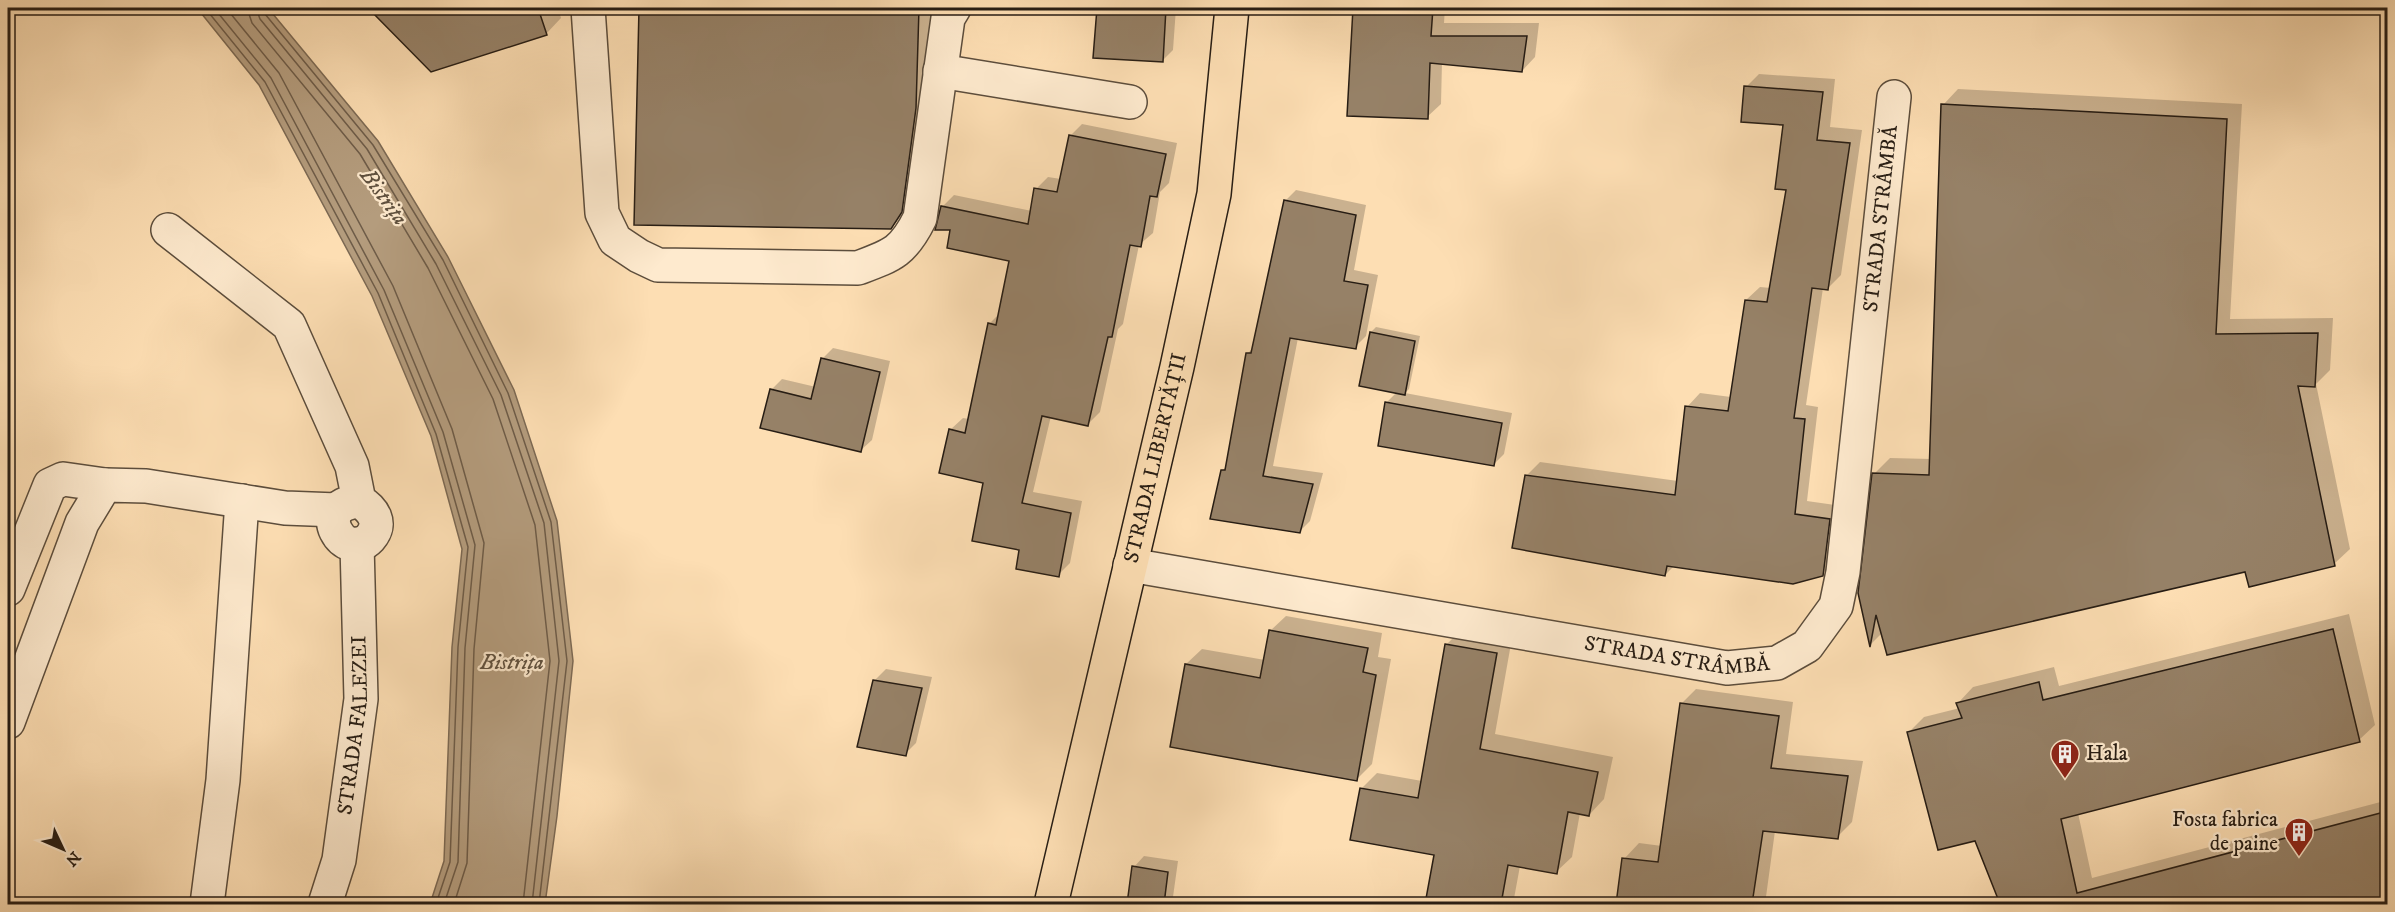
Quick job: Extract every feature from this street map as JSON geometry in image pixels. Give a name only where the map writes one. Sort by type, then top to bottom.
[{"type":"main road","name":"STRADA LIBERTĂȚII","points":[[1051,904],[1214,194],[1232,8]]},
{"type":"street","points":[[588,8],[602,213],[615,240],[658,265],[858,268],[887,257],[906,244],[920,218],[948,18],[954,8]]},
{"type":"street","points":[[940,71],[1130,102]]},
{"type":"street","name":"STRADA STRÂMBĂ","points":[[1130,565],[1727,668],[1777,663],[1807,646],[1836,606],[1843,572],[1894,97]]},
{"type":"street","points":[[8,589],[51,485],[63,479],[105,485],[146,486],[285,508],[343,511],[352,466],[289,325],[168,230]]},
{"type":"street","points":[[8,722],[82,523],[105,485]]},
{"type":"street","points":[[207,904],[223,780],[242,501]]},
{"type":"street","name":"STRADA FALEZEI","points":[[325,904],[339,860],[361,699],[357,544],[345,542],[336,533],[343,511]]},
{"type":"water","name":"Bistrița","points":[[197,8],[268,8],[378,141],[448,257],[514,390],[557,521],[573,661],[557,816],[545,904],[430,904],[444,861],[452,647],[462,549],[431,436],[372,296],[259,85]]},
{"type":"building","points":[[368,8],[538,8],[547,35],[431,72]]},
{"type":"building","points":[[639,8],[919,8],[916,108],[902,212],[891,229],[634,225]]},
{"type":"building","points":[[1097,8],[1166,8],[1163,62],[1093,58]]},
{"type":"building","points":[[1353,8],[1433,8],[1431,36],[1527,36],[1522,72],[1430,63],[1428,119],[1347,116]]},
{"type":"building","points":[[1744,86],[1823,92],[1817,140],[1850,143],[1828,290],[1812,288],[1794,418],[1805,419],[1795,514],[1830,519],[1823,576],[1793,584],[1667,566],[1665,576],[1512,548],[1525,475],[1675,495],[1685,406],[1728,411],[1745,300],[1767,302],[1786,190],[1775,189],[1783,125],[1741,122]]},
{"type":"building","points":[[1941,104],[2227,119],[2216,334],[2318,333],[2315,387],[2298,386],[2335,566],[2249,587],[2245,572],[1887,655],[1876,615],[1870,647],[1858,593],[1872,473],[1929,475]]},
{"type":"building","points":[[1069,135],[1166,154],[1157,197],[1150,196],[1141,247],[1130,245],[1112,337],[1108,337],[1088,426],[1042,416],[1022,503],[1071,513],[1059,577],[1016,569],[1019,550],[972,541],[983,483],[939,473],[949,429],[965,433],[988,323],[996,325],[1009,261],[947,248],[950,230],[935,230],[941,206],[1028,224],[1034,188],[1057,192]]},
{"type":"building","points":[[1284,200],[1356,215],[1344,281],[1368,285],[1356,349],[1290,338],[1263,476],[1313,484],[1300,533],[1210,519],[1221,470],[1225,470],[1246,353],[1251,353]]},
{"type":"building","points":[[1370,332],[1415,341],[1405,395],[1359,386]]},
{"type":"building","points":[[821,358],[880,372],[861,452],[760,428],[770,389],[811,399]]},
{"type":"building","points":[[1385,402],[1502,423],[1494,466],[1378,446]]},
{"type":"building","name":"Hala","points":[[2333,629],[2360,742],[2061,819],[2077,893],[2388,811],[2388,904],[2000,904],[1975,841],[1938,850],[1907,732],[1962,718],[1956,703],[2039,682],[2043,700]]},
{"type":"building","points":[[1269,630],[1368,648],[1363,672],[1376,675],[1357,781],[1170,747],[1185,664],[1260,678]]},
{"type":"building","points":[[1445,644],[1497,653],[1480,749],[1598,772],[1589,816],[1568,812],[1557,874],[1508,865],[1501,904],[1425,904],[1434,855],[1350,840],[1360,788],[1418,798]]},
{"type":"building","points":[[873,680],[922,688],[906,756],[857,747]]},
{"type":"building","points":[[1680,703],[1779,716],[1771,768],[1848,776],[1838,839],[1763,831],[1752,904],[1616,904],[1622,858],[1658,862]]},
{"type":"building","points":[[1132,866],[1168,872],[1164,904],[1127,904]]},
{"type":"place","name":"Hala","points":[[2065,780]]},
{"type":"place","name":"Fosta fabrica de paine","points":[[2299,858]]}]
